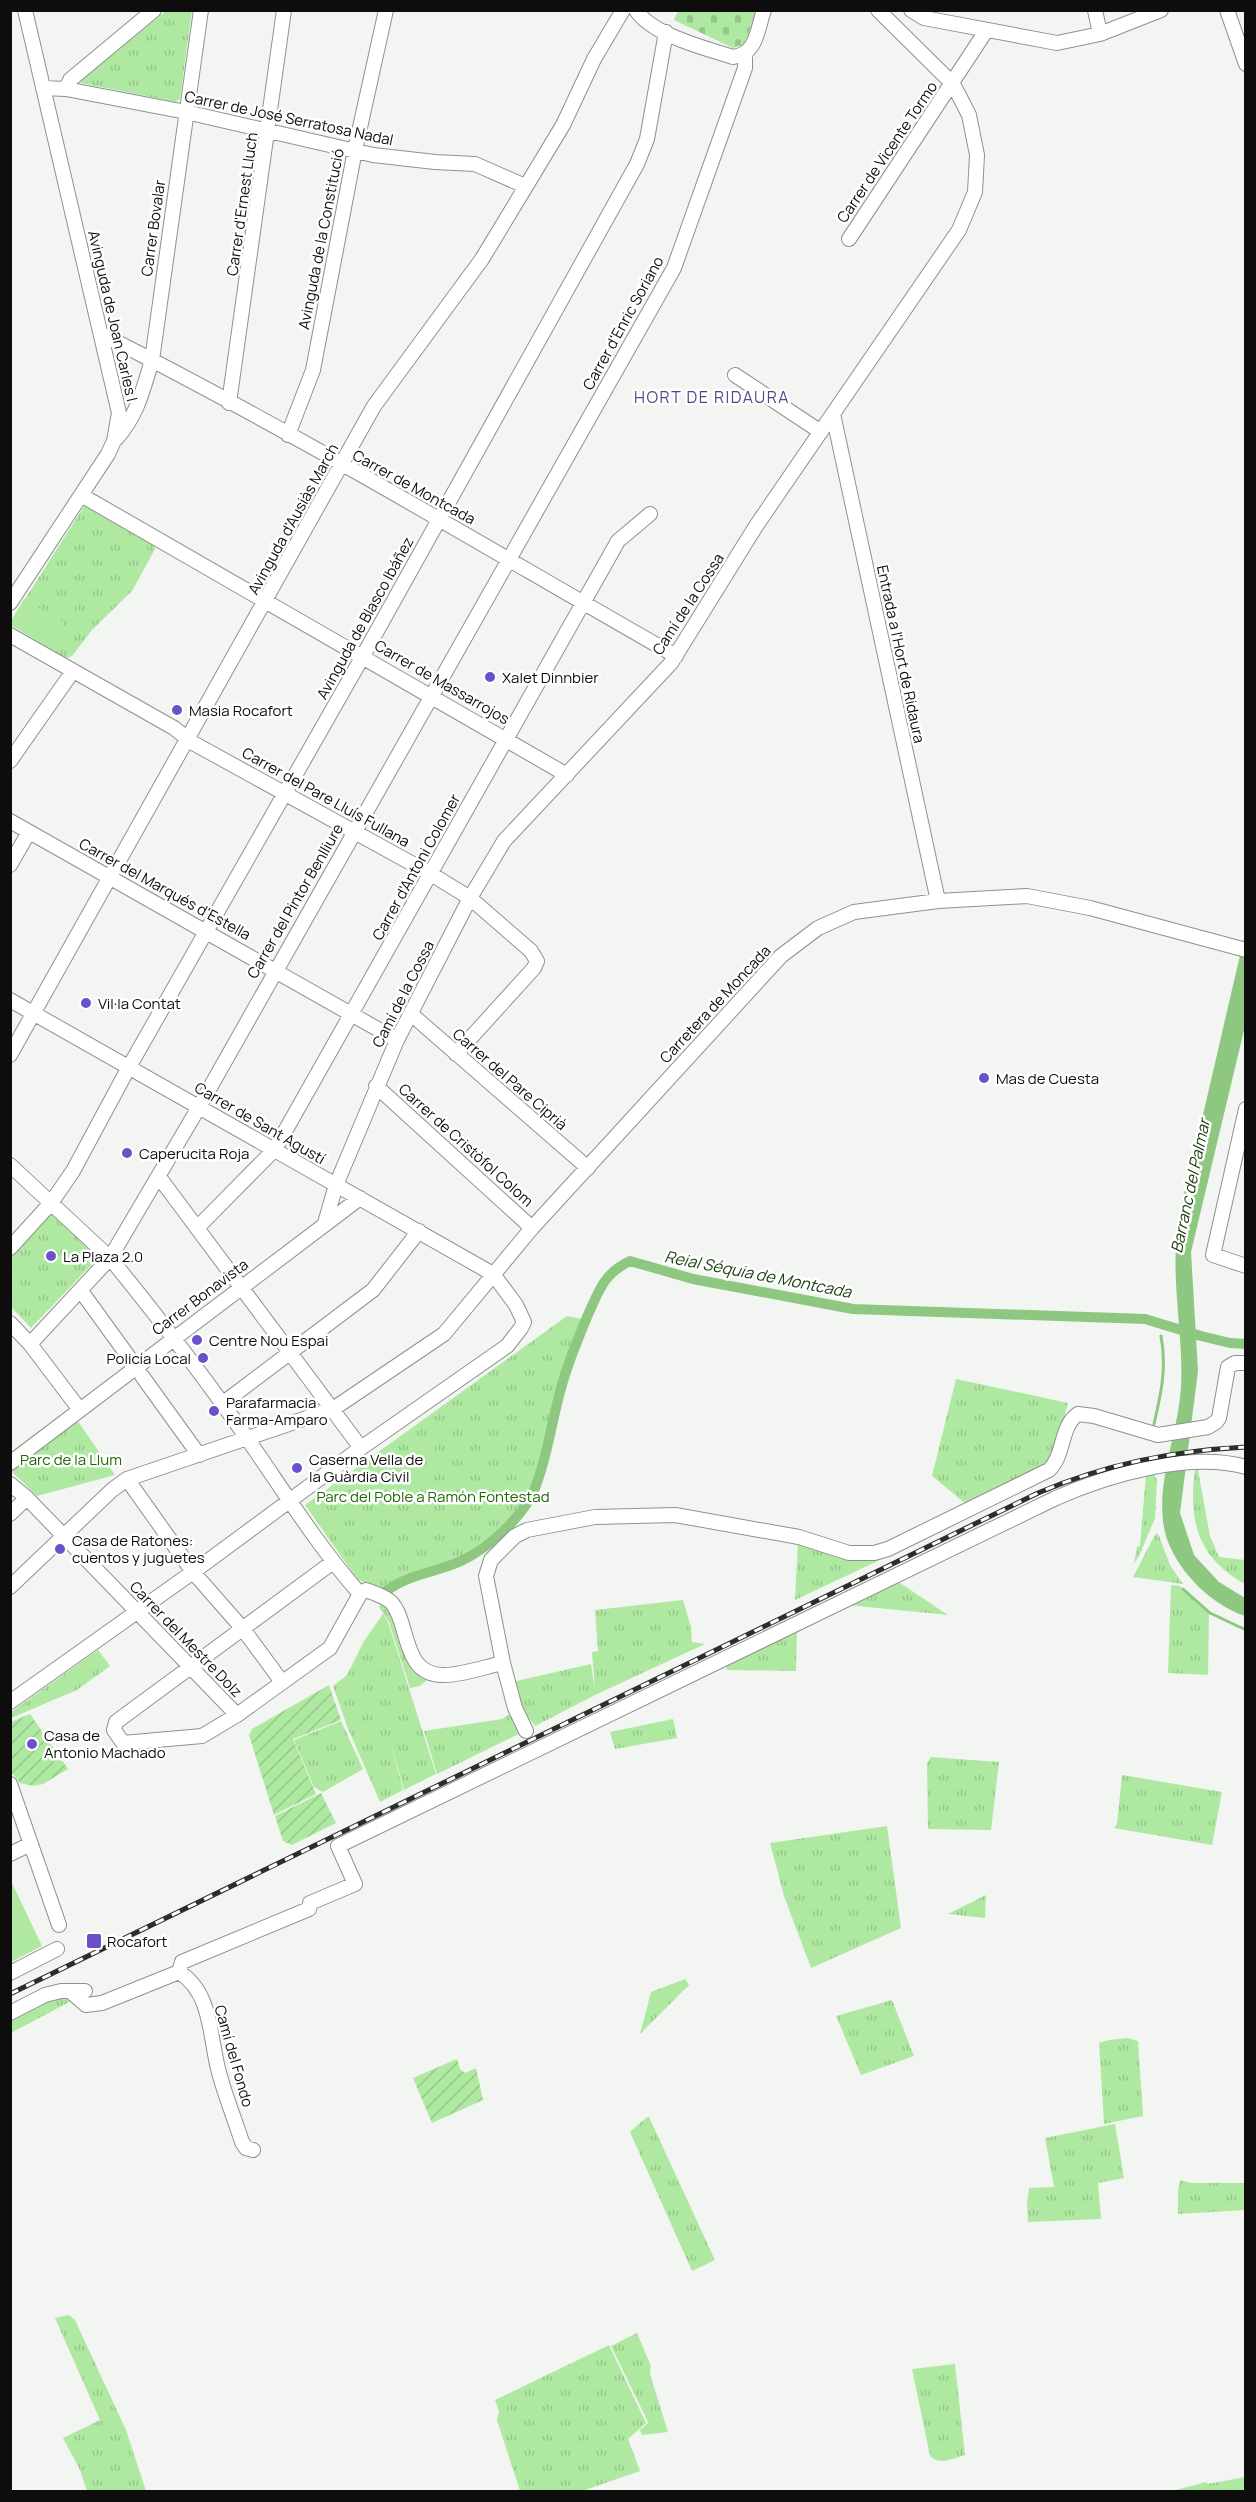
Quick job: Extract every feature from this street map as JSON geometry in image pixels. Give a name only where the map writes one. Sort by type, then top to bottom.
[{"type":"street","name":"Avinguda de Joan Carles I","points":[[10,603],[114,441],[119,413],[25,10]]},
{"type":"street","points":[[66,89],[70,80],[153,10]]},
{"type":"street","name":"Carrer Bovalar","points":[[114,441],[129,424],[138,408],[152,360],[201,10]]},
{"type":"street","name":"Carrer d'Ernest Lluch","points":[[229,403],[284,10]]},
{"type":"street","name":"Avinguda de la Constitució","points":[[288,435],[313,370],[355,150],[386,10]]},
{"type":"street","name":"Avinguda d'Ausiàs March","points":[[10,1055],[374,406],[482,259],[563,125],[594,59],[623,10]]},
{"type":"street","points":[[636,10],[646,23],[666,32],[733,57],[745,54]]},
{"type":"street","name":"Carrer d'Enric Soriano","points":[[508,560],[674,268],[746,68],[745,54],[752,47],[764,10]]},
{"type":"street","points":[[911,10],[924,18],[1057,43],[1100,34],[1161,10]]},
{"type":"street","points":[[1095,10],[1100,34]]},
{"type":"street","points":[[1227,10],[1245,64]]},
{"type":"street","name":"Camí de la Cossa","points":[[336,1185],[397,1040],[470,898],[504,841],[676,656],[756,526],[958,230],[975,192],[977,154],[969,115],[953,84],[886,13]]},
{"type":"street","points":[[953,84],[986,31]]},
{"type":"street","name":"Avinguda de Blasco Ibáñez","points":[[10,1248],[51,1203],[73,1171],[637,164],[646,139],[666,32]]},
{"type":"street","name":"Carrer de Vicente Tormo","points":[[849,239],[953,84]]},
{"type":"street","name":"Carrer de José Serratosa Nadal","points":[[43,88],[66,89],[186,112],[373,155],[476,164],[525,186]]},
{"type":"street","name":"Carrer de Montcada","points":[[101,334],[439,518],[676,656]]},
{"type":"street","points":[[735,375],[820,432]]},
{"type":"street","name":"Entrada a l'Hort de Ridaura","points":[[833,414],[938,901]]},
{"type":"street","name":"Carrer de Massarrojos","points":[[81,495],[567,775]]},
{"type":"street","name":"Carrer d'Antoni Colomer","points":[[197,1228],[274,1149],[618,541],[650,514]]},
{"type":"street","name":"Carrer del Pintor Benlliure","points":[[30,1344],[110,1258],[199,1107],[508,560]]},
{"type":"street","name":"Carrer del Pare Lluís Fullana","points":[[10,635],[189,737],[193,742],[431,874],[470,898],[531,951],[537,961],[534,968],[456,1054]]},
{"type":"street","points":[[10,761],[73,671]]},
{"type":"street","name":"Carrer del Marqués d'Estella","points":[[10,821],[276,969],[397,1040]]},
{"type":"street","points":[[10,865],[29,832]]},
{"type":"street","name":"Carretera de Moncada","points":[[127,1479],[333,1409],[444,1334],[532,1228],[781,956],[818,928],[854,912],[938,901],[1027,896],[1090,908],[1240,948]]},
{"type":"street","name":"Carrer de Sant Agustí","points":[[10,1000],[493,1274]]},
{"type":"street","name":"Carrer del Pare Ciprià","points":[[411,1014],[588,1168]]},
{"type":"street","name":"Carrer de Cristòfol Colom","points":[[376,1086],[532,1228]]},
{"type":"street","points":[[1245,1109],[1213,1255],[1245,1266]]},
{"type":"street","points":[[10,1165],[110,1258],[222,1404],[333,1562],[360,1594]]},
{"type":"street","points":[[159,1177],[361,1448]]},
{"type":"street","points":[[325,1223],[336,1185]]},
{"type":"street","name":"Carrer Bonavista","points":[[10,1463],[80,1410],[139,1371],[173,1339],[360,1198]]},
{"type":"street","points":[[222,1404],[373,1290],[419,1231]]},
{"type":"street","points":[[10,1702],[193,1572],[361,1448],[507,1346],[524,1322],[516,1305],[493,1274]]},
{"type":"street","points":[[81,1291],[199,1455]]},
{"type":"street","points":[[12,1327],[30,1344],[80,1410]]},
{"type":"street","points":[[526,1731],[515,1708],[502,1663],[486,1576],[488,1567],[505,1544],[527,1530],[604,1516],[675,1515],[799,1537],[849,1553],[874,1553],[888,1549],[1049,1470],[1058,1460],[1068,1426],[1078,1414],[1094,1416],[1167,1436],[1214,1425],[1219,1418],[1228,1367],[1235,1362],[1245,1363]]},
{"type":"street","points":[[10,2013],[45,1995],[61,1991],[78,1991],[86,2005],[102,2003],[179,1972],[182,1962],[309,1909],[310,1903],[322,1896],[355,1884],[338,1846],[1056,1498],[1106,1479],[1161,1465],[1228,1463],[1245,1467]]},
{"type":"street","points":[[10,1587],[112,1490],[127,1479],[193,1572],[243,1629],[282,1682]]},
{"type":"street","name":"Carrer del Mestre Dolz","points":[[10,1484],[27,1498],[237,1715]]},
{"type":"street","points":[[10,1514],[27,1498]]},
{"type":"street","points":[[333,1562],[116,1722],[114,1730],[123,1743],[202,1736],[237,1715],[330,1648],[360,1594],[366,1590],[392,1603],[409,1651],[417,1664],[431,1674],[442,1676],[502,1663]]},
{"type":"street","points":[[10,1784],[58,1925]]},
{"type":"street","points":[[10,1854],[31,1844]]},
{"type":"street","points":[[10,1973],[57,1949]]},
{"type":"street","name":"Camí del Fondo","points":[[179,1972],[192,1984],[208,2017],[213,2031],[220,2077],[242,2142],[246,2148],[253,2150]]},
{"type":"green space","points":[[166,11],[192,11],[180,98],[176,102],[81,83],[81,80]]},
{"type":"green space","points":[[678,11],[757,11],[744,44],[733,48],[674,20]]},
{"type":"green space","points":[[85,505],[154,545],[155,549],[132,591],[92,630],[72,656],[66,658],[11,625],[11,621]]},
{"type":"green space","points":[[24,599],[63,622],[49,648],[11,625]]},
{"type":"green space","points":[[53,1212],[99,1257],[31,1328],[11,1307],[10,1258]]},
{"type":"green space","name":"Parc del Poble a Ramón Fontestad","points":[[567,1316],[583,1319],[565,1359],[533,1488],[510,1520],[475,1550],[460,1559],[410,1574],[385,1589],[358,1580],[305,1505]]},
{"type":"green space","points":[[956,1379],[1068,1403],[1055,1453],[1047,1462],[1026,1477],[966,1504],[932,1476]]},
{"type":"green space","name":"Parc de la Llum","points":[[77,1420],[115,1475],[37,1496],[11,1471]]},
{"type":"green space","points":[[1195,1470],[1198,1470],[1210,1536],[1219,1557],[1245,1560],[1245,1584],[1216,1562],[1200,1536],[1193,1506]]},
{"type":"green space","points":[[1146,1474],[1154,1475],[1157,1480],[1155,1518],[1134,1564],[1137,1547],[1140,1546]]},
{"type":"green space","points":[[1156,1533],[1170,1565],[1183,1584],[1133,1577]]},
{"type":"green space","points":[[798,1542],[884,1556],[884,1558],[795,1600]]},
{"type":"green space","points":[[897,1581],[948,1615],[848,1605]]},
{"type":"green space","points":[[1171,1585],[1180,1586],[1209,1613],[1208,1675],[1168,1673]]},
{"type":"green space","points":[[683,1600],[691,1627],[692,1642],[705,1644],[595,1695],[535,1726],[519,1706],[512,1682],[591,1664],[595,1691],[592,1652],[598,1651],[595,1610]]},
{"type":"green space","points":[[382,1603],[388,1608],[429,1678],[420,1686],[410,1688],[389,1622],[379,1607]]},
{"type":"green space","points":[[383,1614],[388,1622],[436,1774],[404,1790],[389,1737],[403,1790],[380,1802],[347,1726],[333,1686],[347,1675],[364,1641]]},
{"type":"green space","points":[[797,1630],[796,1671],[727,1670],[726,1665]]},
{"type":"green space","points":[[98,1650],[110,1666],[77,1690],[11,1718],[11,1712]]},
{"type":"green space","points":[[329,1685],[341,1720],[293,1739],[316,1794],[274,1815],[249,1735],[252,1729]]},
{"type":"green space","points":[[511,1713],[521,1733],[437,1774],[424,1731],[502,1719]]},
{"type":"green space","points":[[30,1714],[68,1769],[43,1784],[33,1786],[20,1783],[11,1772],[11,1722]]},
{"type":"green space","points":[[673,1719],[677,1738],[615,1749],[610,1732]]},
{"type":"green space","points":[[341,1721],[363,1769],[323,1792],[314,1787],[294,1740]]},
{"type":"green space","points":[[931,1757],[999,1762],[991,1830],[928,1829],[927,1763]]},
{"type":"green space","points":[[1122,1775],[1222,1792],[1212,1845],[1114,1828],[1117,1824]]},
{"type":"green space","points":[[321,1793],[336,1823],[292,1845],[283,1841],[275,1816]]},
{"type":"green space","points":[[887,1826],[901,1928],[811,1968],[784,1896],[770,1843]]},
{"type":"green space","points":[[11,1881],[42,1946],[10,1962]]},
{"type":"green space","points":[[986,1895],[985,1918],[948,1914]]},
{"type":"green space","points":[[685,1979],[689,1985],[640,2034],[651,1992]]},
{"type":"green space","points":[[61,1995],[73,2000],[11,2033],[11,2019]]},
{"type":"green space","points":[[892,2000],[914,2056],[861,2075],[836,2016]]},
{"type":"green space","points":[[1127,2038],[1138,2041],[1143,2116],[1104,2124],[1099,2043]]},
{"type":"green space","points":[[457,2059],[460,2069],[465,2073],[476,2068],[483,2100],[432,2123],[413,2078]]},
{"type":"green space","points":[[649,2117],[715,2260],[692,2271],[630,2132]]},
{"type":"green space","points":[[1115,2124],[1124,2178],[1098,2183],[1101,2219],[1028,2222],[1029,2188],[1054,2187],[1045,2138]]},
{"type":"green space","points":[[1180,2180],[1191,2183],[1245,2183],[1245,2210],[1178,2214]]},
{"type":"green space","points":[[69,2315],[75,2320],[126,2430],[146,2491],[87,2491],[80,2470],[63,2438],[100,2420],[55,2318]]},
{"type":"green space","points":[[637,2333],[651,2366],[650,2374],[668,2432],[642,2435],[640,2430],[648,2423],[647,2420],[611,2346]]},
{"type":"green space","points":[[609,2345],[646,2423],[628,2439],[640,2471],[582,2491],[520,2491],[497,2420],[499,2411],[495,2400]]},
{"type":"green space","points":[[955,2364],[965,2455],[938,2460],[930,2456],[912,2369]]},
{"type":"green space","points":[[1245,2477],[1245,2491],[1172,2491],[1206,2482],[1208,2484]]},
{"type":"water","name":"Barranc del Palmar","points":[[1245,934],[1245,1026],[1191,1252],[1198,1371],[1180,1513],[1194,1555],[1219,1582],[1245,1598],[1245,1616],[1217,1602],[1181,1566],[1166,1536],[1162,1504],[1181,1387],[1181,1346],[1176,1283],[1176,1241],[1179,1220]]},
{"type":"waterway","name":"Reial Séquia de Montcada","points":[[385,1592],[412,1577],[451,1565],[472,1555],[494,1540],[522,1510],[530,1499],[539,1478],[563,1381],[587,1317],[603,1284],[621,1266],[630,1261],[693,1279],[853,1309],[1145,1319],[1201,1336],[1230,1343],[1246,1344]]},
{"type":"waterway","points":[[1154,1424],[1163,1370],[1161,1336]]},
{"type":"waterway","points":[[1183,1589],[1210,1613],[1246,1630]]},
{"type":"railway","points":[[10,1994],[1038,1493],[1089,1474],[1140,1461],[1192,1452],[1246,1447]]},
{"type":"place","name":"Xalet Dinnbier","points":[[490,677]]},
{"type":"place","name":"Masia Rocafort","points":[[177,710]]},
{"type":"place","name":"Vil·la Contat","points":[[86,1003]]},
{"type":"place","name":"Mas de Cuesta","points":[[984,1078]]},
{"type":"place","name":"Caperucita Roja","points":[[127,1153]]},
{"type":"place","name":"La Plaza 2.0","points":[[51,1256]]},
{"type":"place","name":"Centre Nou Espai","points":[[197,1340]]},
{"type":"place","name":"Policía Local","points":[[203,1358]]},
{"type":"place","name":"Parafarmacia Farma-Amparo","points":[[214,1411]]},
{"type":"place","name":"Caserna Vella de la Guàrdia Civil","points":[[297,1468]]},
{"type":"place","name":"Casa de Ratones: cuentos y juguetes","points":[[60,1549]]},
{"type":"place","name":"Casa de Antonio Machado","points":[[32,1744]]},
{"type":"place","name":"Rocafort","points":[[94,1941]]},
{"type":"district","name":"HORT DE RIDAURA","points":[[712,397]]}]
